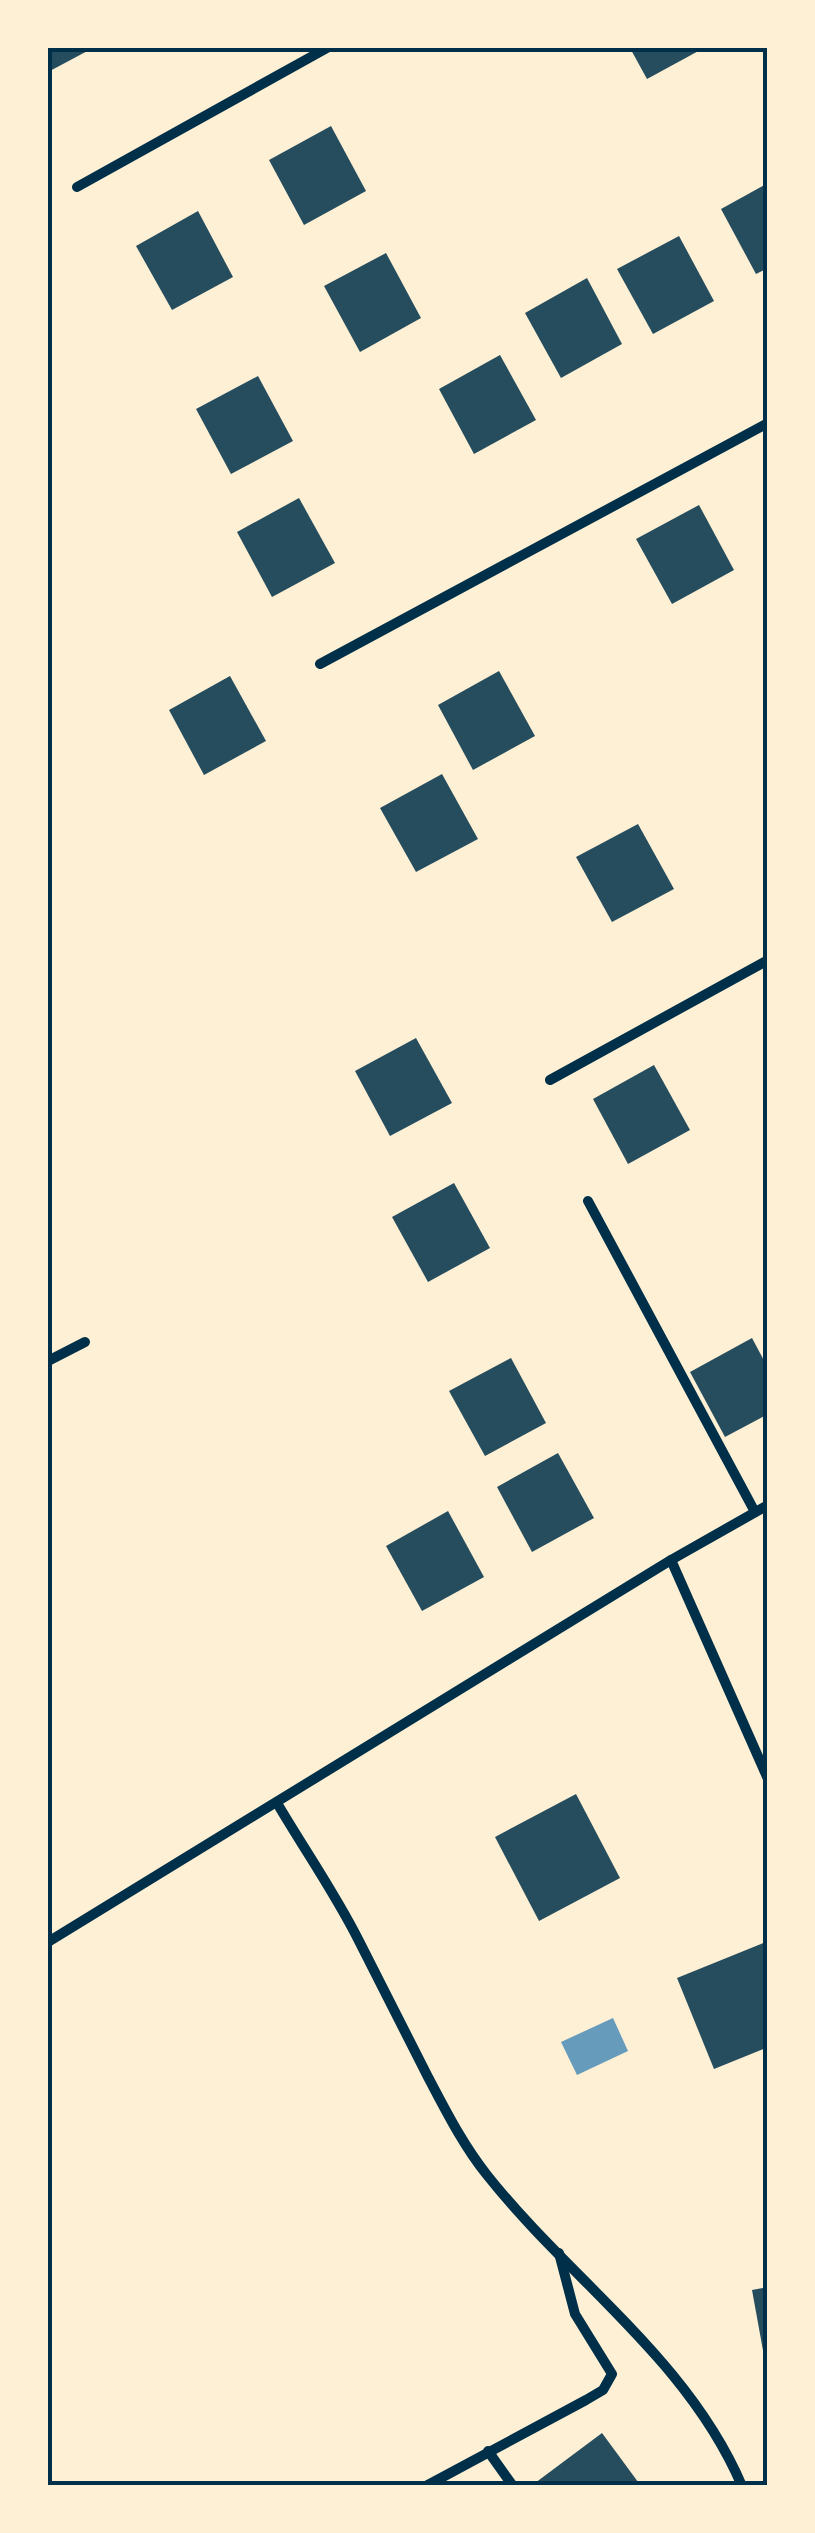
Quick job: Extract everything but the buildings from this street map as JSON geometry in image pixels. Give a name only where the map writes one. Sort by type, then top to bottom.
[{"type":"street","points":[[76,187],[327,48]]},
{"type":"street","points":[[320,664],[768,424]]},
{"type":"street","points":[[550,1080],[768,960]]},
{"type":"street","points":[[588,1201],[756,1512]]},
{"type":"street","points":[[48,1361],[85,1342]]},
{"type":"street","points":[[48,1942],[671,1560],[768,1505]]},
{"type":"street","points":[[671,1560],[768,1780]]},
{"type":"street","points":[[277,1803],[356,1934],[455,2128],[485,2173],[639,2336],[701,2408],[728,2452],[742,2486]]},
{"type":"street","points":[[426,2486],[586,2400],[602,2390],[612,2374],[575,2314],[558,2252]]},
{"type":"street","points":[[488,2451],[513,2486]]},
{"type":"water","points":[[613,2018],[628,2051],[577,2075],[561,2042]]}]
